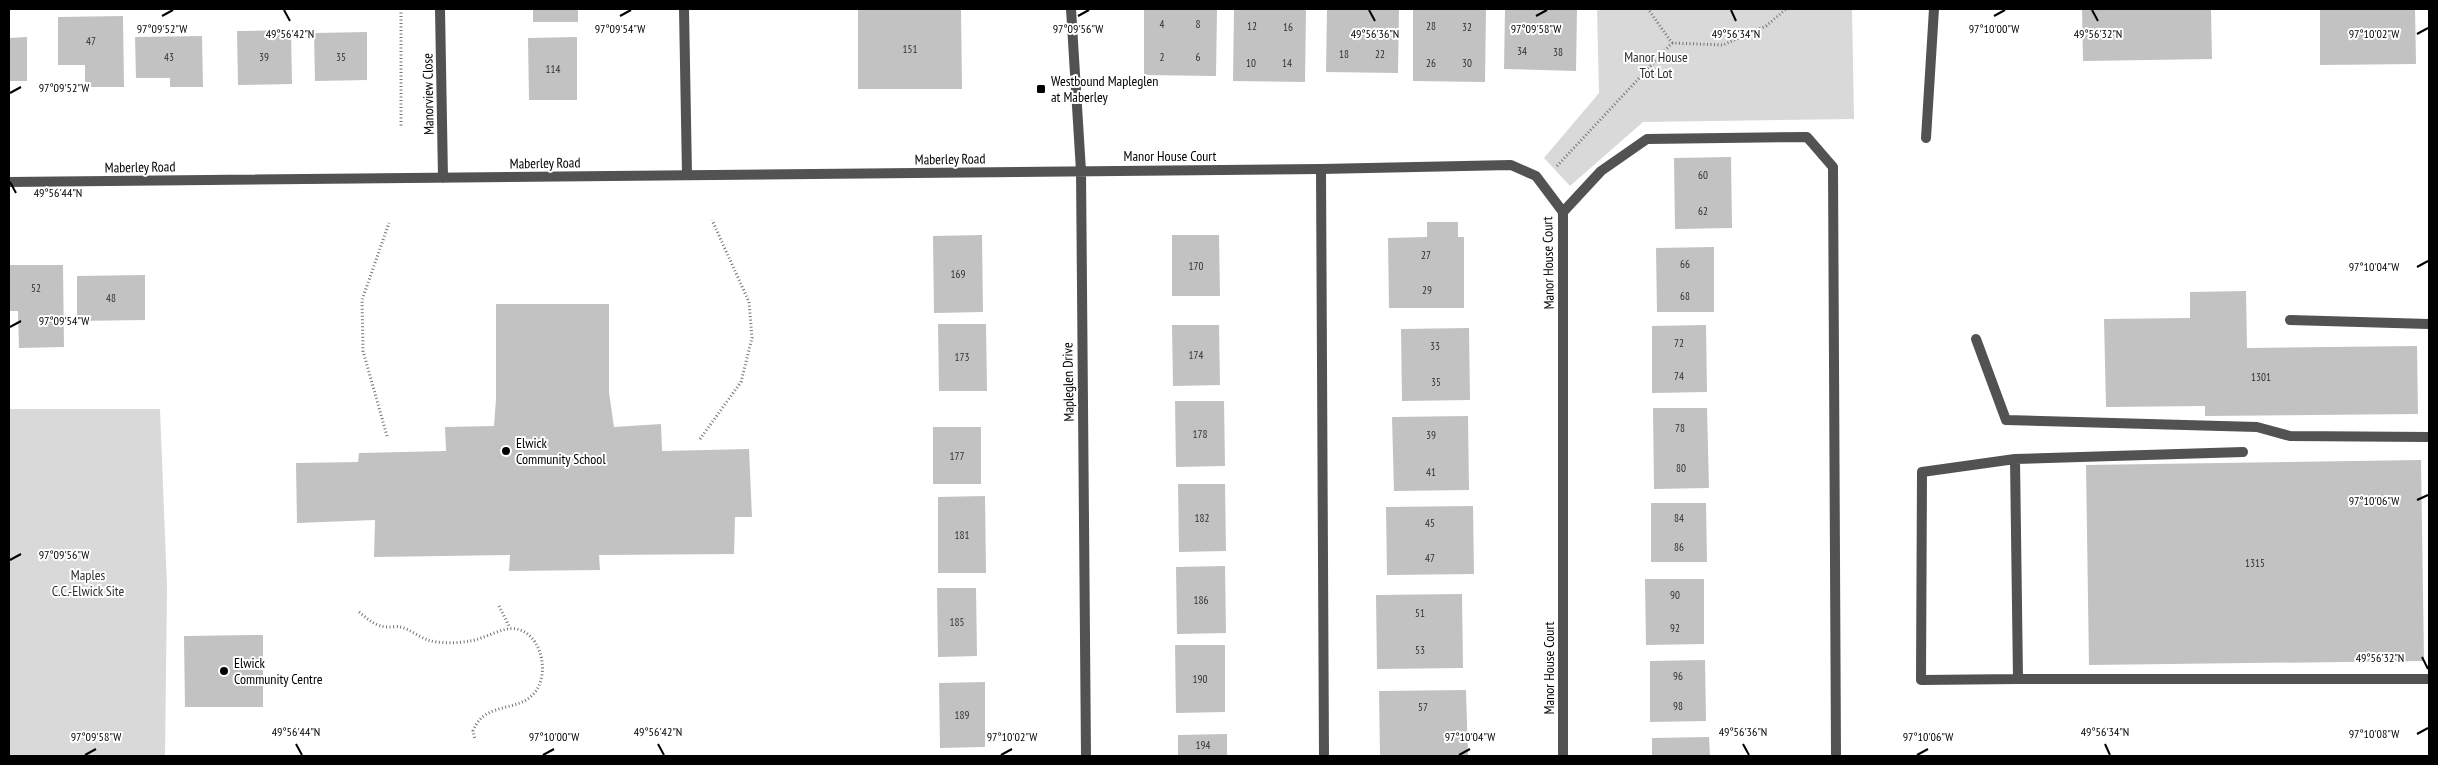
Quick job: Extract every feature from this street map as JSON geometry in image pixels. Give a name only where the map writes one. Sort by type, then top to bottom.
[{"type":"street","name":"Manorview Close","points":[[440,9],[443,178]]},
{"type":"street","points":[[684,9],[687,175]]},
{"type":"street","name":"Mapleglen Drive","points":[[1071,9],[1081,171],[1086,756]]},
{"type":"street","points":[[1926,138],[1934,9]]},
{"type":"street","points":[[1563,212],[1601,172],[1647,139],[1807,137],[1833,167],[1836,756]]},
{"type":"street","name":"Manor House Court","points":[[1081,171],[1511,165],[1536,176],[1542,183],[1563,212],[1563,756]]},
{"type":"street","points":[[1321,169],[1324,756]]},
{"type":"street","name":"Maberley Road","points":[[9,182],[1081,171]]},
{"type":"street","points":[[2290,320],[2429,324]]},
{"type":"street","points":[[1976,339],[2006,420],[2257,427],[2290,436],[2429,437]]},
{"type":"street","points":[[2243,452],[2015,459],[1922,472],[1921,680],[2429,679]]},
{"type":"street","points":[[2015,459],[2018,679]]},
{"type":"path","points":[[401,9],[401,128]]},
{"type":"path","points":[[1648,9],[1672,43]]},
{"type":"path","points":[[1542,183],[1672,43],[1723,45],[1766,26],[1786,9]]},
{"type":"path","points":[[700,439],[742,382],[752,338],[750,302],[712,220]]},
{"type":"path","points":[[388,436],[363,351],[362,300],[390,223]]},
{"type":"path","points":[[499,606],[510,628]]},
{"type":"path","points":[[359,612],[378,626],[401,627],[429,640],[470,641],[510,628],[520,630],[536,643],[541,655],[540,680],[533,695],[522,703],[487,712],[480,717],[473,731],[475,739]]},
{"type":"green space","name":"Manor House Tot Lot","points":[[1597,9],[1852,9],[1854,119],[1643,122],[1570,186],[1544,158],[1599,93]]},
{"type":"green space","name":"Maples C.C.-Elwick Site","points":[[9,409],[160,409],[167,587],[165,756],[9,756]]},
{"type":"building","points":[[533,9],[578,9],[578,22],[533,22]]},
{"type":"building","points":[[858,9],[961,9],[962,89],[858,89]]},
{"type":"building","points":[[1144,9],[1217,9],[1216,76],[1144,75]]},
{"type":"building","points":[[1234,9],[1306,9],[1305,82],[1233,81]]},
{"type":"building","points":[[1327,9],[1399,9],[1398,73],[1326,72]]},
{"type":"building","points":[[1413,9],[1486,9],[1485,82],[1413,81]]},
{"type":"building","points":[[1505,9],[1577,9],[1576,71],[1504,69]]},
{"type":"building","points":[[2082,9],[2211,9],[2212,59],[2083,61]]},
{"type":"building","points":[[2320,9],[2415,9],[2416,64],[2320,65]]},
{"type":"building","points":[[123,16],[124,87],[85,87],[85,65],[58,65],[58,17]]},
{"type":"building","points":[[291,30],[292,84],[238,85],[237,31]]},
{"type":"building","points":[[367,32],[367,80],[315,81],[314,33]]},
{"type":"building","points":[[202,36],[203,87],[170,87],[170,78],[136,78],[135,37]]},
{"type":"building","points":[[27,37],[27,81],[9,81],[9,38]]},
{"type":"building","points":[[577,37],[577,100],[529,100],[528,38]]},
{"type":"building","points":[[1731,157],[1732,228],[1675,229],[1674,158]]},
{"type":"building","points":[[1427,222],[1458,222],[1458,237],[1464,237],[1464,308],[1389,308],[1388,238],[1427,237]]},
{"type":"building","points":[[982,235],[983,312],[934,313],[933,236]]},
{"type":"building","points":[[1172,235],[1219,235],[1220,296],[1172,296]]},
{"type":"building","points":[[1714,247],[1714,312],[1657,312],[1656,248]]},
{"type":"building","points":[[9,265],[63,265],[64,347],[19,348],[18,311],[9,311]]},
{"type":"building","points":[[145,275],[145,320],[77,321],[77,276]]},
{"type":"building","points":[[2246,291],[2247,348],[2417,346],[2418,414],[2205,416],[2205,406],[2106,407],[2104,319],[2190,318],[2190,292]]},
{"type":"building","points":[[496,304],[609,304],[609,392],[614,427],[661,424],[662,451],[749,449],[752,517],[735,517],[734,554],[599,555],[600,570],[509,571],[510,555],[374,557],[375,520],[297,523],[296,463],[358,462],[359,453],[446,451],[445,427],[494,426],[496,399]]},
{"type":"building","points":[[938,324],[986,324],[987,391],[939,391]]},
{"type":"building","points":[[1172,325],[1219,325],[1220,385],[1173,386]]},
{"type":"building","points":[[1706,325],[1707,392],[1652,393],[1652,326]]},
{"type":"building","points":[[1469,328],[1470,400],[1402,401],[1401,329]]},
{"type":"building","points":[[1175,401],[1224,401],[1225,466],[1176,467]]},
{"type":"building","points":[[1653,408],[1707,408],[1709,488],[1654,489]]},
{"type":"building","points":[[1468,416],[1469,490],[1394,491],[1392,417]]},
{"type":"building","points":[[933,427],[981,427],[981,484],[933,484]]},
{"type":"building","points":[[2421,460],[2424,661],[2089,665],[2086,465]]},
{"type":"building","points":[[1178,484],[1225,484],[1226,551],[1179,552]]},
{"type":"building","points":[[985,496],[986,573],[938,573],[938,497]]},
{"type":"building","points":[[1651,503],[1706,503],[1707,562],[1651,562]]},
{"type":"building","points":[[1473,506],[1474,574],[1387,575],[1386,507]]},
{"type":"building","points":[[1225,566],[1226,633],[1177,634],[1176,567]]},
{"type":"building","points":[[1645,579],[1704,579],[1704,644],[1646,645]]},
{"type":"building","points":[[937,588],[976,588],[977,656],[938,657]]},
{"type":"building","points":[[1462,594],[1463,668],[1377,669],[1376,595]]},
{"type":"building","name":"Elwick Community Centre","points":[[263,635],[263,707],[185,707],[184,636]]},
{"type":"building","points":[[1175,645],[1225,645],[1225,712],[1176,713]]},
{"type":"building","points":[[1705,660],[1706,721],[1650,722],[1650,661]]},
{"type":"building","points":[[985,682],[985,747],[940,748],[939,683]]},
{"type":"building","points":[[1466,690],[1468,756],[1380,756],[1379,691]]},
{"type":"building","points":[[1227,734],[1227,756],[1178,756],[1178,735]]},
{"type":"building","points":[[1709,737],[1710,756],[1652,756],[1652,738]]},
{"type":"place","name":"Westbound Mapleglen at Maberley","points":[[1041,89]]},
{"type":"place","name":"Elwick Community School","points":[[506,451]]},
{"type":"place","name":"Elwick Community Centre","points":[[224,671]]}]
